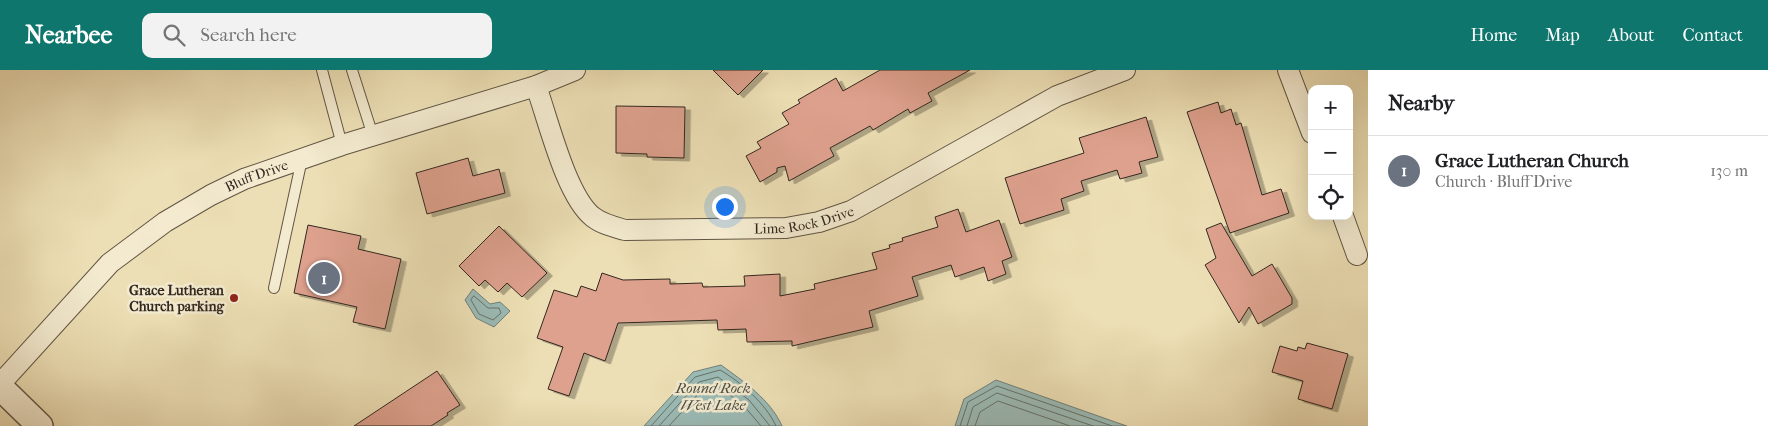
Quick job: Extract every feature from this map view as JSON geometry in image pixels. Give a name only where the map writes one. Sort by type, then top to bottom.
[{"type":"street","name":"Bluff Drive","points":[[0,385],[110,263],[158,227],[211,195],[244,179],[342,145],[536,86],[575,70]]},
{"type":"street","name":"Lime Rock Drive","points":[[536,86],[573,192],[592,216],[608,225],[625,230],[786,228],[819,222],[851,210],[1057,96],[1125,70]]},
{"type":"street","points":[[1288,70],[1311,130]]},
{"type":"street","points":[[1344,220],[1357,255]]},
{"type":"street","points":[[0,385],[40,426]]},
{"type":"lane","points":[[322,70],[342,145]]},
{"type":"lane","points":[[352,70],[373,136]]},
{"type":"lane","points":[[274,288],[302,159]]},
{"type":"water","points":[[473,289],[490,304],[500,302],[510,311],[494,327],[476,318],[465,300]]},
{"type":"water","name":"Round Rock West Lake","points":[[721,365],[771,407],[782,426],[644,426],[693,372]]},
{"type":"water","points":[[996,380],[1127,426],[955,426],[964,399]]},
{"type":"building","points":[[713,70],[763,70],[738,95]]},
{"type":"building","points":[[880,70],[970,70],[928,93],[932,101],[910,113],[908,109],[873,130],[870,126],[830,148],[834,156],[789,181],[785,166],[777,168],[777,172],[760,182],[746,156],[761,148],[757,142],[789,124],[782,113],[800,103],[798,100],[836,78],[843,91]]},
{"type":"building","points":[[1218,102],[1221,113],[1231,109],[1236,125],[1241,123],[1262,195],[1281,189],[1289,213],[1230,233],[1187,112]]},
{"type":"building","points":[[616,106],[685,107],[684,158],[647,157],[647,154],[616,153]]},
{"type":"building","points":[[1146,117],[1158,157],[1139,162],[1142,173],[1120,179],[1117,170],[1081,181],[1084,191],[1061,199],[1064,210],[1020,224],[1005,178],[1084,153],[1079,138]]},
{"type":"building","points":[[468,158],[473,176],[499,169],[505,193],[427,214],[416,173]]},
{"type":"building","points":[[958,209],[966,232],[999,220],[1012,257],[1002,261],[1006,274],[988,281],[984,267],[955,277],[951,265],[912,277],[918,296],[869,311],[873,327],[792,346],[792,341],[747,342],[746,329],[718,330],[717,320],[618,323],[605,361],[584,353],[569,396],[548,389],[563,347],[537,338],[554,290],[577,297],[581,286],[596,291],[602,273],[623,280],[670,279],[670,284],[702,283],[703,287],[745,286],[744,276],[780,274],[780,296],[815,289],[814,284],[877,269],[872,253],[890,248],[889,245],[903,241],[902,238],[938,227],[935,217]]},
{"type":"building","points":[[1221,223],[1252,276],[1272,264],[1292,298],[1292,304],[1258,324],[1249,307],[1239,323],[1205,265],[1216,258],[1206,229]]},
{"type":"building","points":[[308,225],[361,236],[358,249],[401,259],[385,329],[353,322],[357,307],[294,293]]},
{"type":"building","points":[[499,226],[547,273],[522,297],[507,283],[498,292],[485,280],[479,286],[459,266]]},
{"type":"building","points":[[1307,343],[1348,354],[1332,409],[1298,399],[1303,381],[1272,372],[1280,346],[1297,351],[1298,347],[1305,349]]},
{"type":"building","points":[[437,371],[460,405],[447,413],[448,415],[431,426],[354,426]]},
{"type":"place","name":"Grace Lutheran Church","points":[[324,278]]},
{"type":"place","name":"Grace Lutheran Church parking","points":[[234,298]]}]
